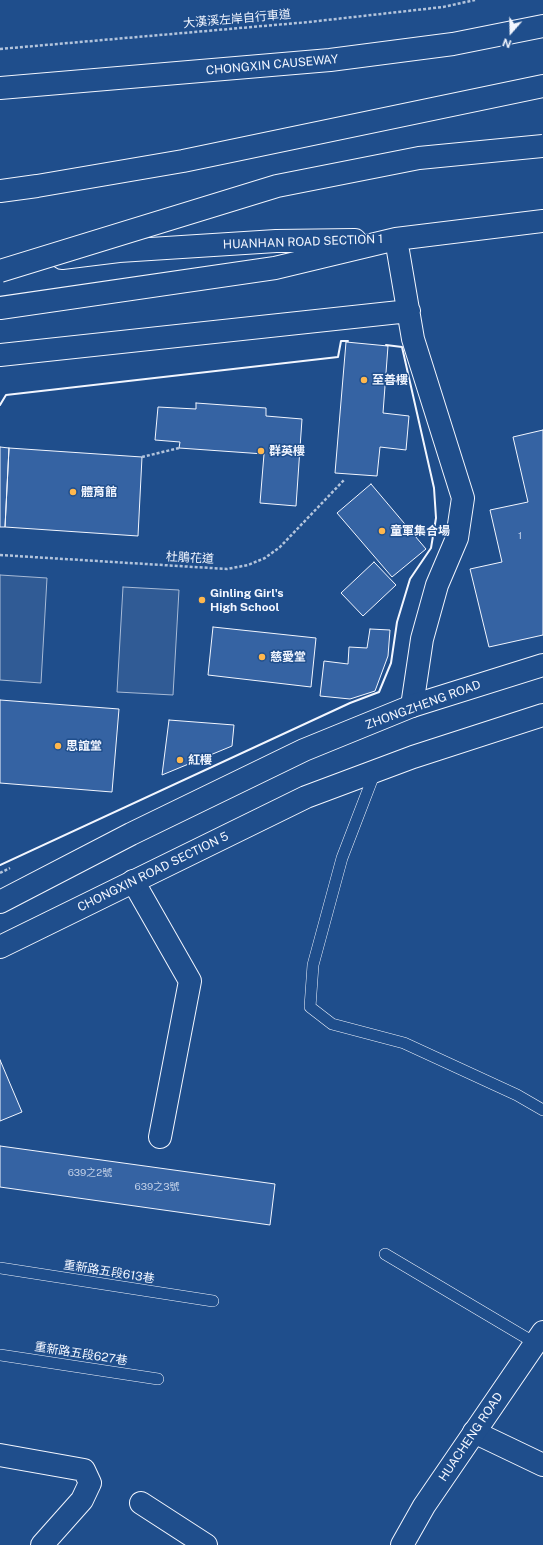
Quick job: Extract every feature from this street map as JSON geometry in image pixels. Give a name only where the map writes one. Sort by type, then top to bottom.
[{"type":"street","name":"CHONGXIN CAUSEWAY","points":[[0,88],[330,60],[453,44],[543,26]]},
{"type":"street","points":[[0,191],[183,161],[543,86]]},
{"type":"street","points":[[0,271],[277,186],[419,158],[543,146]]},
{"type":"street","points":[[412,706],[422,639],[437,585],[457,538],[463,498],[413,339],[396,239],[543,221]]},
{"type":"street","name":"HUANHAN ROAD SECTION 1","points":[[0,265],[119,251],[276,241],[396,239]]},
{"type":"street","name":"HUANHAN ROAD SECTION 1","points":[[0,308],[275,268],[396,239]]},
{"type":"street","points":[[0,355],[409,311]]},
{"type":"street","name":"ZHONGZHENG ROAD","points":[[0,902],[131,834],[304,750],[412,706],[543,665]]},
{"type":"street","points":[[376,772],[413,757],[543,715]]},
{"type":"street","name":"CHONGXIN ROAD SECTION 5","points":[[0,948],[133,881],[306,797],[376,772]]},
{"type":"street","points":[[133,881],[190,981],[160,1137]]},
{"type":"street","name":"HUACHENG ROAD","points":[[402,1545],[424,1506],[539,1337]]},
{"type":"street","points":[[474,1432],[543,1465]]},
{"type":"street","points":[[0,1455],[84,1470],[90,1483],[82,1500],[42,1545]]},
{"type":"street","points":[[141,1503],[206,1545]]},
{"type":"lane","points":[[376,772],[342,858],[313,965],[310,1007],[332,1024],[404,1043],[517,1095],[543,1110]]},
{"type":"lane","points":[[385,1254],[539,1337]]},
{"type":"lane","name":"重新路五段613巷","points":[[0,1268],[213,1301]]},
{"type":"lane","name":"重新路五段627巷","points":[[0,1355],[158,1379]]},
{"type":"path","name":"大漢溪左岸自行車道","points":[[0,49],[309,22],[443,7],[475,0]]},
{"type":"path","points":[[142,457],[179,448]]},
{"type":"path","name":"杜鵑花道","points":[[0,555],[227,569],[248,565],[266,558],[280,547],[344,480]]},
{"type":"shaded area","points":[[0,575],[47,578],[41,683],[0,680]]},
{"type":"shaded area","points":[[123,587],[179,590],[173,695],[117,692]]},
{"type":"building","name":"至善樓","points":[[346,342],[388,346],[383,413],[409,416],[406,450],[380,447],[377,476],[335,473]]},
{"type":"building","name":"群英樓","points":[[196,403],[266,408],[266,416],[302,419],[296,506],[260,503],[264,454],[179,448],[180,442],[155,440],[158,407],[196,409]]},
{"type":"building","points":[[543,430],[543,635],[489,647],[470,569],[502,562],[490,510],[528,502],[513,437]]},
{"type":"building","points":[[0,447],[9,448],[5,527],[0,527]]},
{"type":"building","name":"體育館","points":[[9,448],[142,457],[138,536],[5,527]]},
{"type":"building","name":"童軍集合場","points":[[371,484],[426,549],[392,577],[337,513]]},
{"type":"building","points":[[374,562],[396,585],[363,616],[341,593]]},
{"type":"building","name":"慈愛堂","points":[[213,627],[316,638],[311,687],[208,675]]},
{"type":"building","points":[[370,629],[390,630],[388,656],[375,691],[350,699],[320,696],[324,661],[348,664],[349,647],[367,648]]},
{"type":"building","name":"思誼堂","points":[[0,700],[119,709],[112,792],[0,783]]},
{"type":"building","name":"紅樓","points":[[169,720],[234,725],[232,746],[162,775]]},
{"type":"building","points":[[0,1060],[22,1112],[0,1121]]},
{"type":"building","points":[[0,1146],[275,1184],[270,1225],[0,1187]]},
{"type":"wall","points":[[0,405],[6,395],[338,357],[341,341],[348,341]]},
{"type":"wall","points":[[0,865],[350,703],[379,692],[391,663],[397,622],[410,579],[431,548],[436,518],[434,488],[402,347],[386,345]]},
{"type":"place","name":"至善樓","points":[[364,380]]},
{"type":"place","name":"群英樓","points":[[261,451]]},
{"type":"place","name":"體育館","points":[[73,492]]},
{"type":"place","name":"童軍集合場","points":[[382,531]]},
{"type":"place","name":"Ginling Girl's High School","points":[[202,600]]},
{"type":"place","name":"慈愛堂","points":[[262,657]]},
{"type":"place","name":"思誼堂","points":[[58,746]]},
{"type":"place","name":"紅樓","points":[[180,760]]}]
